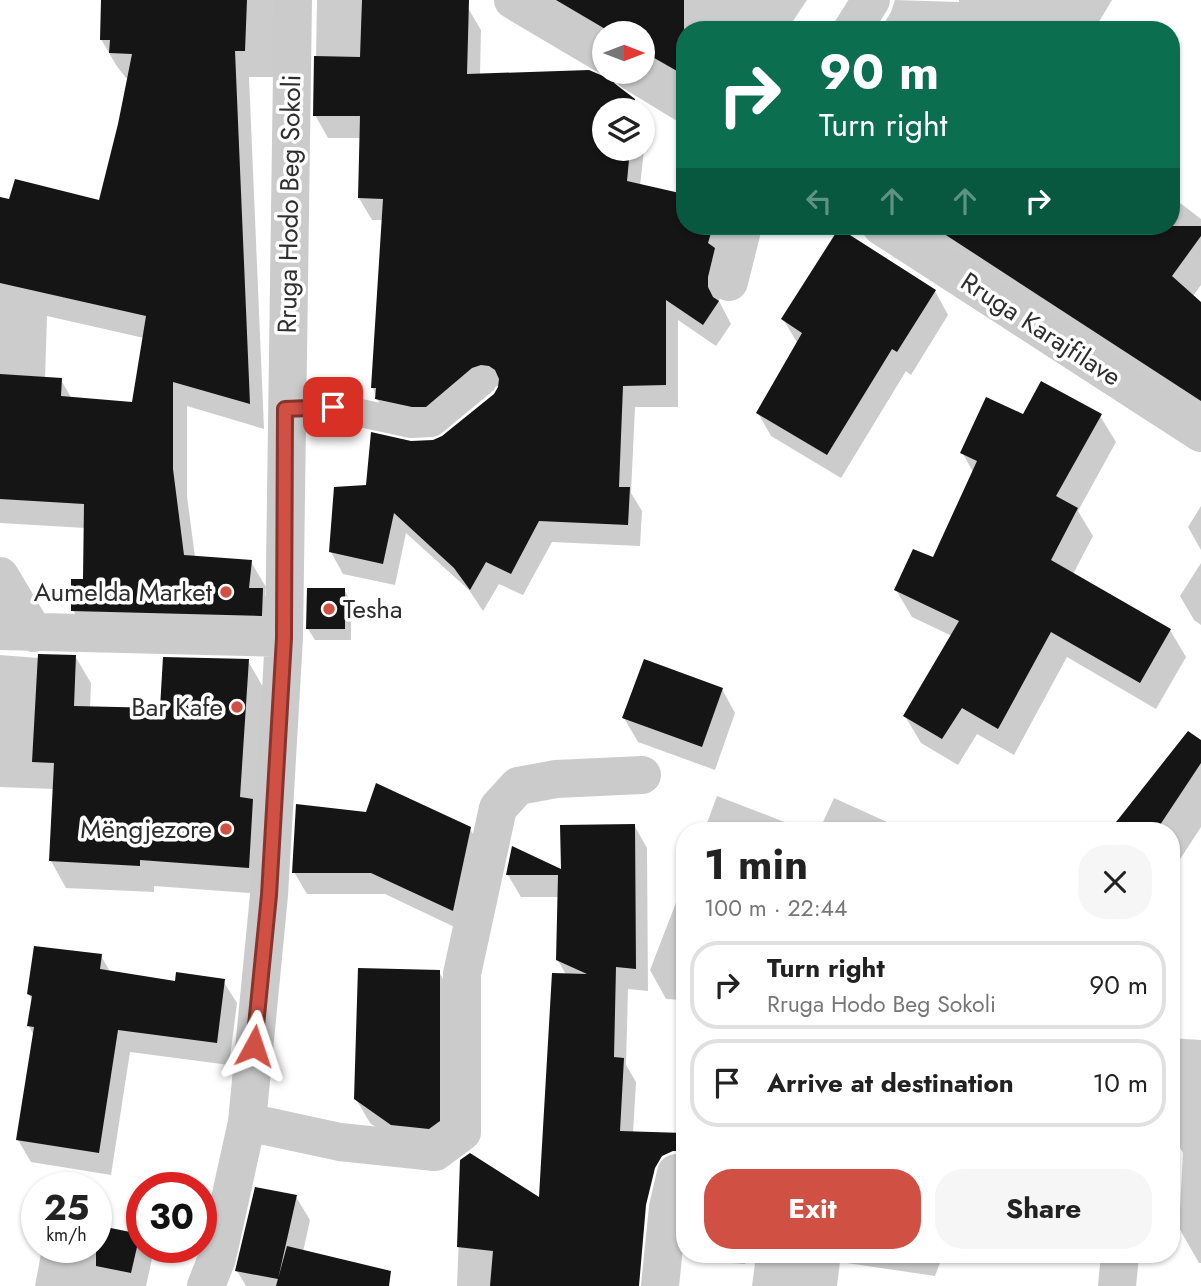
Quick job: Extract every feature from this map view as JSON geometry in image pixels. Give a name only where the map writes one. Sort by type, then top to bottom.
[{"type":"street","name":"Rruga Hodo Beg Sokoli","points":[[206,1286],[217,1258],[247,1122],[269,895],[284,638],[285,409],[293,0]]},
{"type":"street","points":[[513,0],[592,47]]},
{"type":"street","points":[[858,21],[871,0]]},
{"type":"street","points":[[653,84],[676,98]]},
{"type":"street","points":[[729,282],[741,235]]},
{"type":"street","name":"Rruga Karajfilave","points":[[895,235],[1201,433]]},
{"type":"street","points":[[0,576],[17,632],[284,638]]},
{"type":"street","points":[[247,1122],[340,1142],[435,1152],[462,1132],[462,974],[498,808],[518,786],[556,779],[642,775]]},
{"type":"street","points":[[660,1286],[668,1207],[676,1173]]},
{"type":"street","points":[[1117,1286],[1119,1263]]},
{"type":"lane","points":[[285,409],[333,407],[411,424],[432,423],[483,381]]},
{"type":"building","points":[[101,0],[247,0],[245,51],[235,51],[250,404],[173,382],[173,469],[184,555],[252,560],[249,588],[263,588],[262,616],[71,611],[71,579],[83,579],[84,504],[0,499],[0,374],[62,378],[61,396],[132,402],[146,316],[0,283],[0,197],[9,199],[15,179],[99,200],[132,54],[109,53],[110,40],[100,40]]},
{"type":"building","points":[[362,0],[469,0],[467,74],[589,70],[592,71],[592,84],[615,84],[634,98],[592,98],[592,161],[629,161],[627,181],[676,192],[676,235],[710,235],[708,243],[715,248],[708,287],[713,297],[719,301],[703,325],[666,300],[666,385],[623,386],[619,487],[630,487],[628,525],[539,521],[511,574],[486,562],[470,590],[454,568],[394,513],[383,564],[329,552],[334,487],[366,485],[371,432],[411,441],[433,440],[442,436],[494,394],[499,379],[495,370],[481,365],[472,368],[426,407],[412,407],[375,399],[376,388],[371,388],[383,199],[358,198],[360,116],[313,116],[314,56],[360,57]]},
{"type":"building","points":[[556,0],[684,0],[684,21],[676,21],[676,70],[655,58],[655,21],[592,21]]},
{"type":"building","points":[[1180,226],[1201,226],[1201,236],[1172,276],[1201,302],[1201,401],[946,235],[1180,235]]},
{"type":"building","points":[[835,235],[850,235],[936,290],[897,352],[892,349],[827,455],[756,413],[802,333],[781,319]]},
{"type":"building","points":[[1041,381],[1102,414],[1056,496],[1078,508],[1051,560],[1171,629],[1140,683],[1051,632],[998,729],[962,708],[942,739],[903,716],[959,621],[894,590],[913,549],[933,557],[977,461],[960,453],[986,397],[1023,414]]},
{"type":"building","name":"Tesha","points":[[307,588],[345,588],[345,629],[306,629]]},
{"type":"building","points":[[38,654],[76,655],[74,706],[160,708],[163,657],[249,659],[240,797],[253,799],[249,868],[140,860],[140,866],[49,861],[54,763],[32,762]]},
{"type":"building","points":[[644,659],[723,688],[702,747],[622,718]]},
{"type":"building","points":[[1188,731],[1201,740],[1201,763],[1162,822],[1116,822]]},
{"type":"building","points":[[376,783],[471,827],[453,911],[371,873],[292,873],[296,804],[366,812]]},
{"type":"building","points":[[635,824],[636,969],[616,967],[614,1057],[624,1058],[620,1131],[676,1133],[676,1151],[662,1156],[655,1168],[646,1205],[639,1286],[490,1286],[493,1251],[457,1247],[460,1160],[470,1153],[539,1197],[552,973],[587,974],[556,960],[558,875],[506,875],[512,846],[561,869],[560,825]]},
{"type":"building","points":[[34,946],[102,954],[100,969],[175,981],[176,972],[225,979],[217,1043],[118,1030],[99,1153],[16,1140],[34,1027],[27,1026],[32,996],[27,994]]},
{"type":"building","points":[[358,968],[440,970],[440,1121],[429,1129],[391,1125],[354,1099]]},
{"type":"building","points":[[255,1187],[297,1195],[278,1279],[235,1271]]},
{"type":"building","points":[[112,1228],[126,1231],[126,1263],[133,1263],[131,1273],[96,1266],[96,1263],[112,1263]]},
{"type":"building","points":[[287,1246],[391,1271],[389,1286],[276,1286]]},
{"type":"place","name":"Aumelda Market","points":[[226,592]]},
{"type":"place","name":"Tesha","points":[[329,609]]},
{"type":"place","name":"Bar Kafe","points":[[237,707]]},
{"type":"place","name":"Mëngjezore","points":[[226,829]]},
{"type":"route","points":[[254,1046],[269,895],[284,638],[285,409],[333,407]]}]
